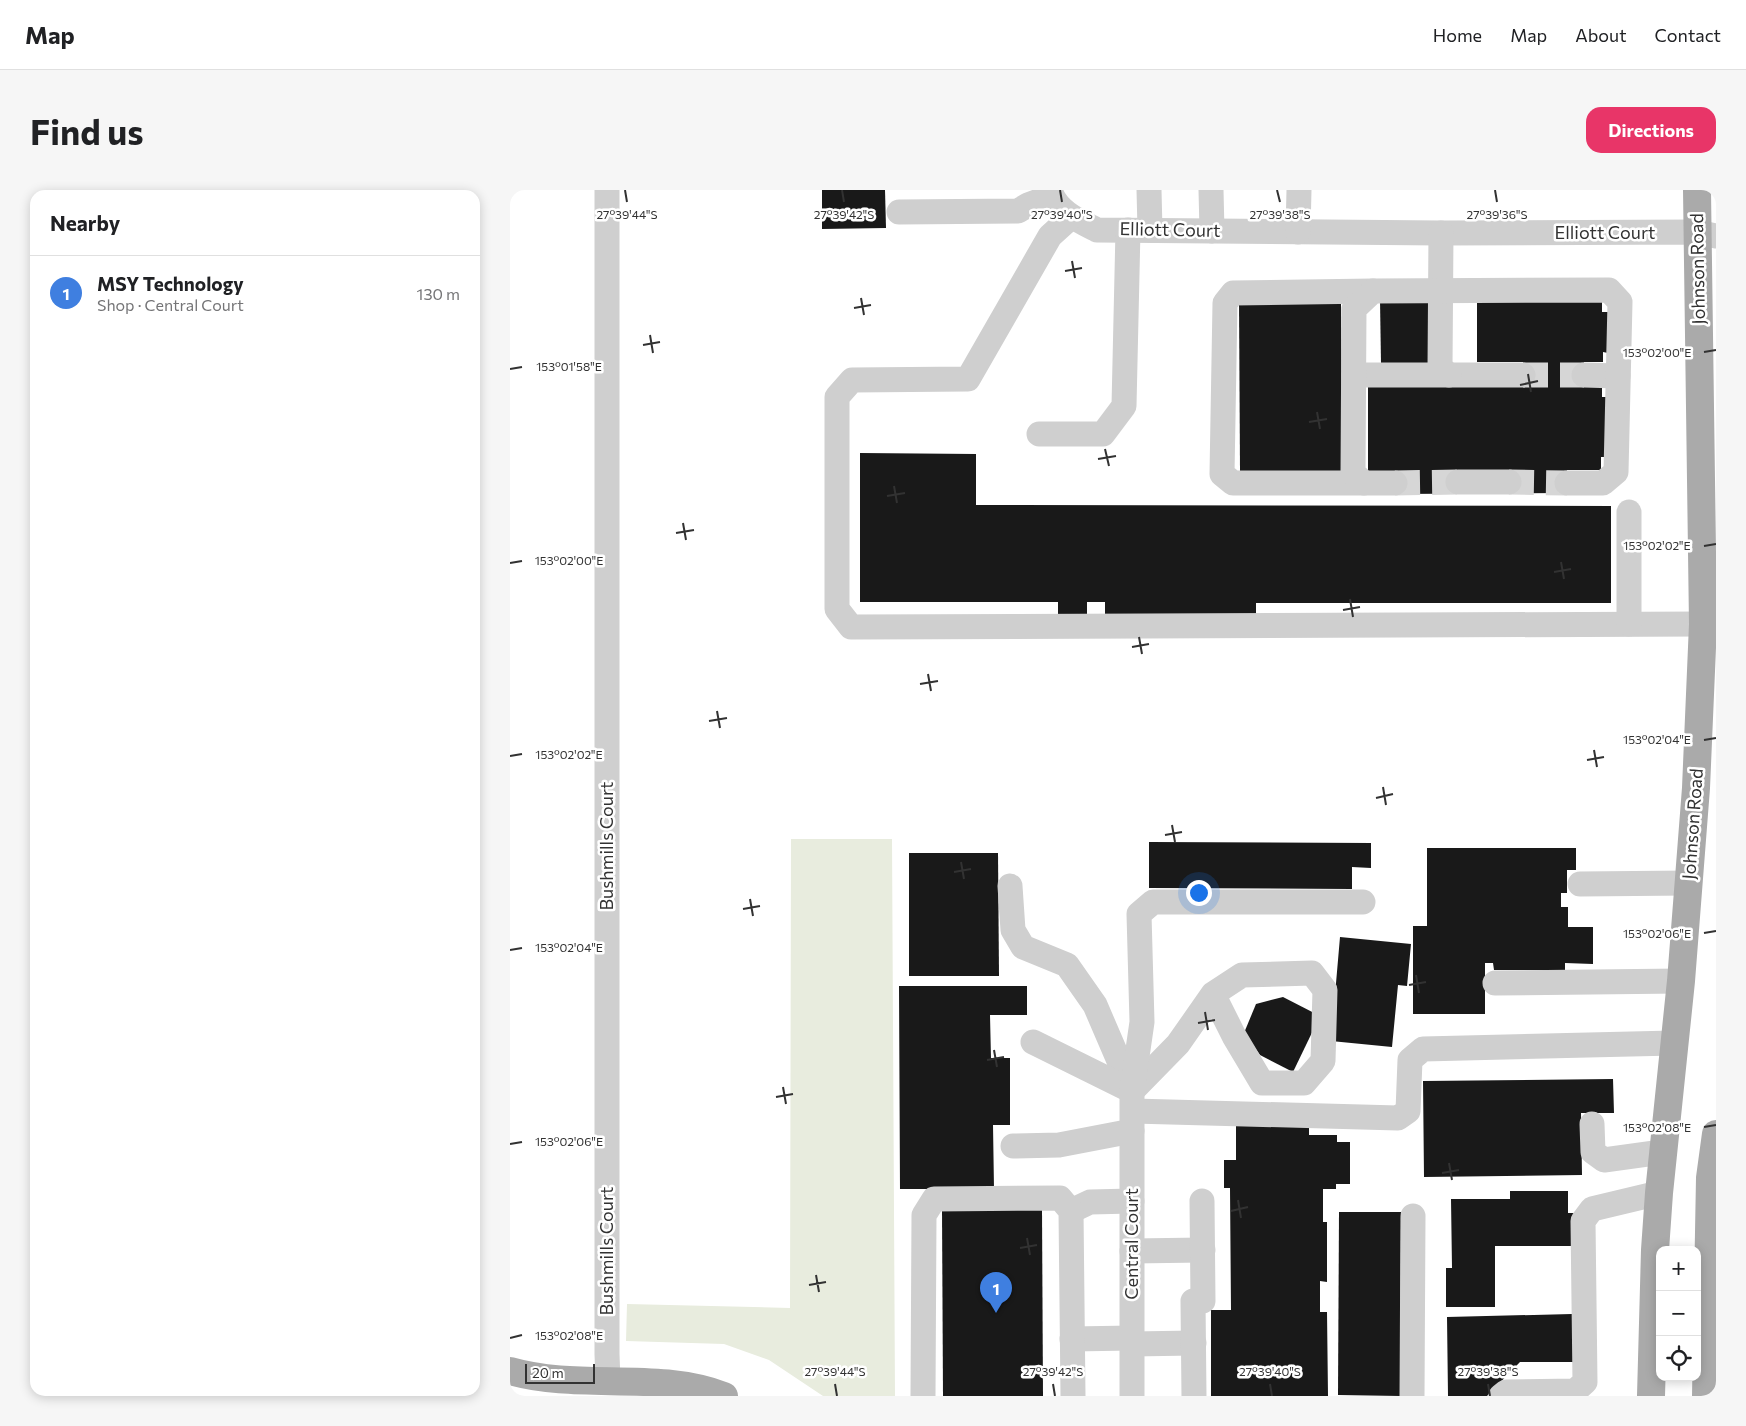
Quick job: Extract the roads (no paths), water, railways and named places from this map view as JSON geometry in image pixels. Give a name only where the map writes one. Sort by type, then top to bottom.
[{"type":"main road","name":"Johnson Road","points":[[1651,1396],[1655,1250],[1662,1152],[1681,981],[1696,788],[1704,624],[1710,231],[1697,190]]},
{"type":"main road","points":[[1706,1396],[1712,1297],[1710,1178],[1716,1134]]},
{"type":"main road","points":[[510,1371],[608,1389],[656,1382],[689,1386],[724,1396]]},
{"type":"street","name":"Bushmills Court","points":[[607,190],[608,1389]]},
{"type":"street","points":[[1039,434],[1103,434],[1124,406],[1139,230],[1149,190]]},
{"type":"street","points":[[1211,190],[1212,231]]},
{"type":"street","points":[[1298,232],[1299,190]]},
{"type":"street","points":[[898,212],[1018,211],[1051,193]]},
{"type":"street","name":"Elliott Court","points":[[1051,193],[1070,217],[1098,230],[1441,233],[1710,231]]},
{"type":"street","points":[[1070,217],[1050,236],[968,379],[852,380],[837,396],[837,610],[851,627],[1704,624]]},
{"type":"street","points":[[1441,233],[1440,367],[1449,375]]},
{"type":"street","points":[[1395,483],[1233,483],[1222,474],[1225,303],[1234,293],[1609,290],[1620,302],[1616,472],[1604,483],[1567,483]]},
{"type":"street","points":[[1364,483],[1353,473],[1354,309],[1373,292]]},
{"type":"street","points":[[1354,375],[1523,375]]},
{"type":"street","points":[[1584,375],[1618,376]]},
{"type":"street","points":[[1458,482],[1509,482]]},
{"type":"street","points":[[1629,512],[1629,624]]},
{"type":"street","points":[[1580,884],[1688,883]]},
{"type":"street","points":[[1010,886],[1013,930],[1023,947],[1067,965],[1095,1005],[1132,1111]]},
{"type":"street","name":"Central Court","points":[[1132,1396],[1132,1111],[1142,1022],[1139,914],[1153,902],[1363,902]]},
{"type":"street","points":[[1132,1111],[1213,994],[1242,976],[1312,972],[1326,990],[1323,1061],[1304,1083],[1262,1083],[1234,1036],[1213,994]]},
{"type":"street","points":[[1495,983],[1681,981]]},
{"type":"street","points":[[1033,1042],[1132,1111]]},
{"type":"street","points":[[1013,1146],[1059,1145],[1132,1111],[1398,1118],[1408,1112],[1410,1060],[1423,1049],[1674,1043]]},
{"type":"street","points":[[1592,1124],[1593,1152],[1604,1160],[1662,1152]]},
{"type":"street","points":[[1501,1396],[1506,1392],[1575,1391],[1585,1382],[1583,1221],[1592,1209],[1659,1193]]},
{"type":"street","points":[[923,1396],[924,1215],[934,1200],[1060,1198],[1071,1211],[1073,1396]]},
{"type":"street","points":[[1071,1211],[1090,1202],[1132,1201]]},
{"type":"street","points":[[1194,1396],[1193,1301],[1203,1301],[1202,1201]]},
{"type":"street","points":[[1412,1396],[1413,1216]]},
{"type":"street","points":[[1132,1251],[1203,1250]]},
{"type":"street","points":[[1072,1340],[1194,1343]]},
{"type":"tunnel","points":[[1523,375],[1584,375]]},
{"type":"tunnel","points":[[1395,483],[1458,482]]},
{"type":"tunnel","points":[[1509,482],[1567,483]]},
{"type":"place","name":"MSY Technology","points":[[996,1313]]}]
